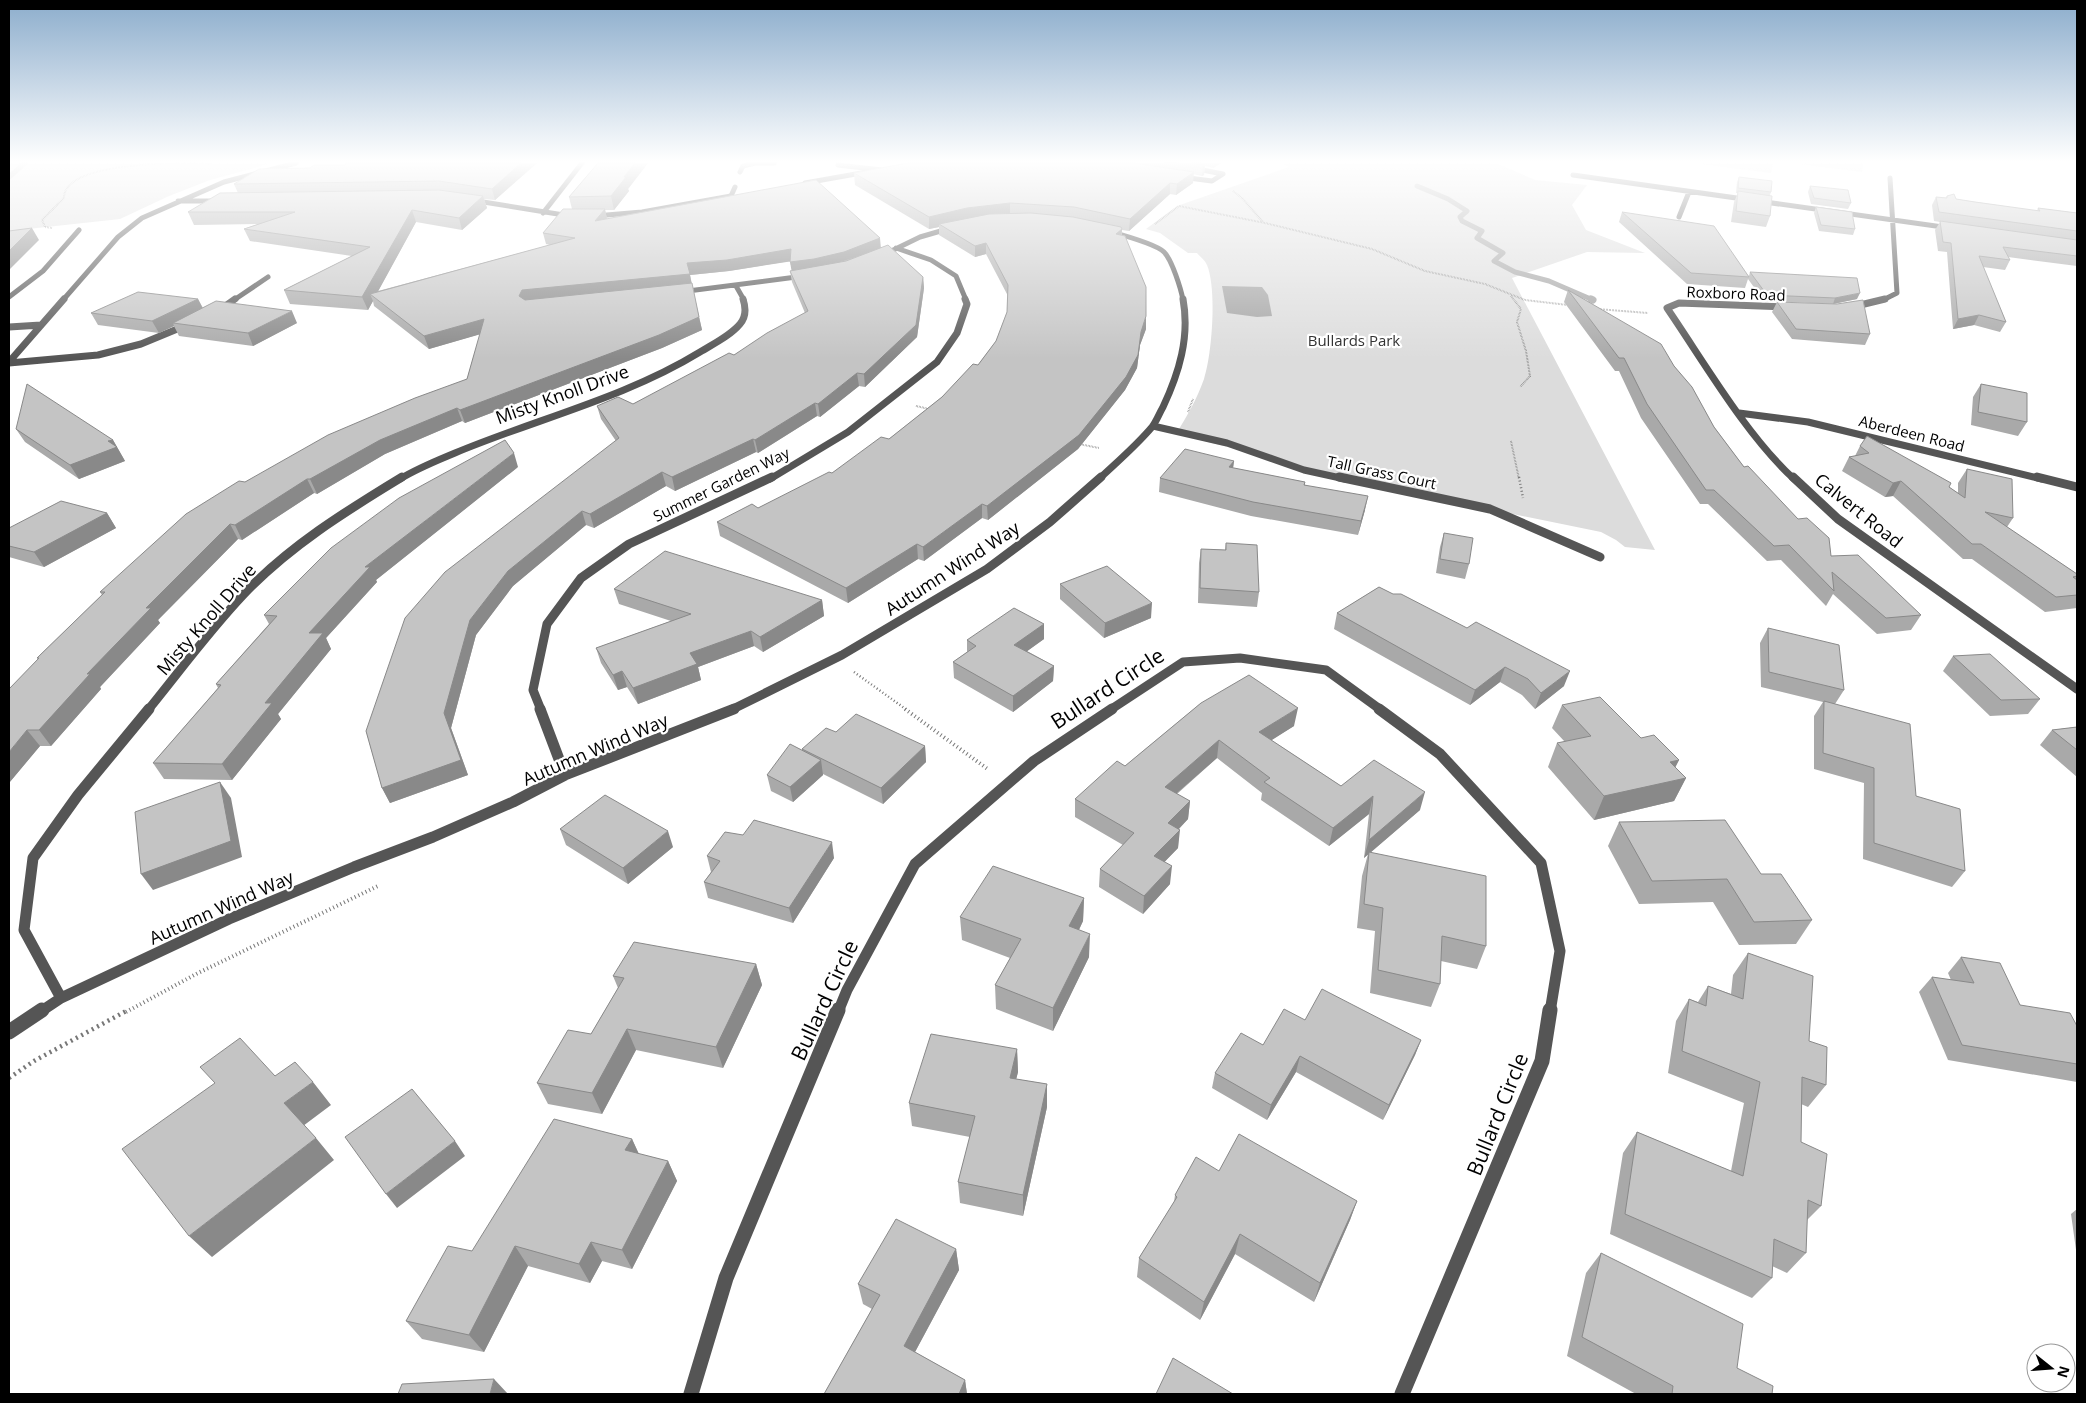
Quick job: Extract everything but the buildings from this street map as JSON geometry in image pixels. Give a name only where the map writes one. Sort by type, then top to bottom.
[{"type":"street","points":[[9,362],[118,237],[129,228]]},
{"type":"street","points":[[871,261],[920,237],[949,228]]},
{"type":"street","points":[[1846,308],[1882,302],[1897,293],[1893,228]]},
{"type":"street","points":[[1949,228],[1959,230]]},
{"type":"street","name":"Autumn Wind Way","points":[[9,1032],[61,998],[229,919],[354,867],[433,837],[513,802],[565,775],[724,714],[836,659],[924,609],[987,569],[1050,522],[1127,454],[1154,426],[1176,380],[1183,349],[1186,315],[1180,285],[1164,252],[1130,236],[1103,229]]},
{"type":"street","points":[[9,297],[43,271],[78,230]]},
{"type":"street","name":"Summer Garden Way","points":[[565,775],[533,690],[547,624],[581,578],[629,544],[771,478],[848,432],[937,362],[956,333],[967,304],[956,276],[931,260],[896,248]]},
{"type":"street","points":[[672,293],[809,275]]},
{"type":"street","points":[[212,313],[229,305],[268,277]]},
{"type":"street","name":"Misty Knoll Drive","points":[[61,998],[24,930],[33,858],[78,795],[243,595],[285,557],[344,512],[414,472],[488,439],[630,387],[685,361],[727,336],[741,323],[746,309],[743,298],[736,286]]},
{"type":"street","name":"Roxboro Road","points":[[1667,308],[1679,303],[1794,307]]},
{"type":"street","name":"Calvert Road","points":[[1667,308],[1739,413],[1778,464],[1838,519],[2077,689]]},
{"type":"street","points":[[9,362],[98,355],[141,344],[194,322]]},
{"type":"street","points":[[9,326],[41,325]]},
{"type":"street","name":"Aberdeen Road","points":[[1739,413],[1808,422],[2077,487]]},
{"type":"street","name":"Tall Grass Court","points":[[1154,426],[1227,443],[1304,470],[1490,509],[1600,557]]},
{"type":"street","name":"Bullard Circle","points":[[691,1394],[726,1278],[847,990],[915,864],[1034,761],[1183,662],[1240,658],[1326,670],[1440,754],[1541,863],[1560,951],[1542,1061],[1402,1394]]},
{"type":"path","points":[[1288,228],[1372,249],[1425,271],[1485,284],[1510,296],[1525,300],[1572,306]]},
{"type":"path","points":[[1510,296],[1521,309],[1517,322],[1526,351],[1530,376],[1520,387]]},
{"type":"path","points":[[1591,308],[1643,314],[1667,308]]},
{"type":"path","points":[[891,399],[935,410]]},
{"type":"path","points":[[1511,441],[1528,525]]},
{"type":"path","points":[[1074,443],[1127,454]]},
{"type":"path","points":[[836,659],[1008,783]]},
{"type":"green space","points":[[9,228],[33,228],[28,229],[9,237]]},
{"type":"green space","name":"Bullards Park","points":[[1585,228],[1645,253],[1587,252],[1512,278],[1655,550],[1625,547],[1601,532],[1316,474],[1244,451],[1176,434],[1195,400],[1207,368],[1213,305],[1210,276],[1206,263],[1197,253],[1188,253],[1160,233],[1146,229]]},
{"type":"shaded area","points":[[1222,286],[1262,287],[1268,295],[1272,316],[1257,317],[1227,313]]},
{"type":"waterway","points":[[1477,228],[1482,231],[1477,238],[1503,253],[1494,261],[1515,272],[1549,281],[1593,300],[1591,299]]}]
